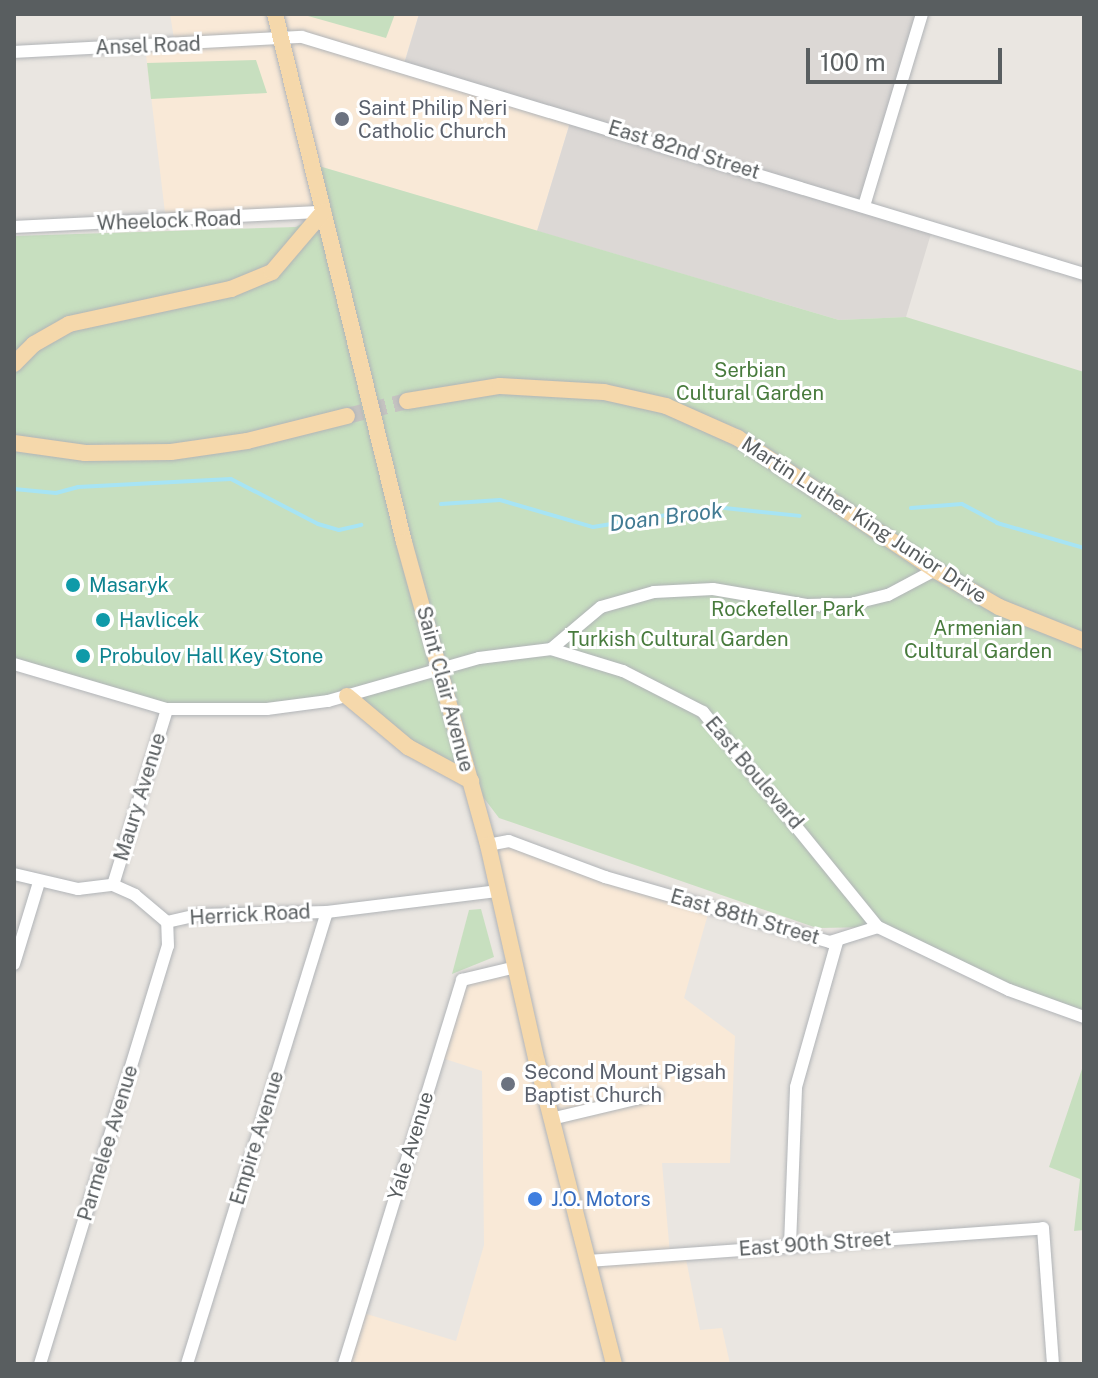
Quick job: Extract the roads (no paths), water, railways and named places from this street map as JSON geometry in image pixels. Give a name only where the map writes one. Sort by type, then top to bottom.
[{"type":"main road","name":"Saint Clair Avenue","points":[[275,14],[440,669],[488,845],[551,1119],[614,1364]]},
{"type":"main road","points":[[14,364],[34,344],[69,324],[231,289],[272,272],[323,212]]},
{"type":"main road","name":"Martin Luther King Junior Drive","points":[[407,401],[500,386],[604,392],[666,406],[738,438],[935,570],[999,607],[1084,641]]},
{"type":"main road","points":[[14,443],[85,453],[171,452],[247,441],[347,416]]},
{"type":"main road","points":[[347,696],[408,747],[471,781]]},
{"type":"street","points":[[864,206],[922,14]]},
{"type":"street","name":"East 82nd Street","points":[[281,41],[302,37],[404,64],[1084,274]]},
{"type":"street","name":"Ansel Road","points":[[14,52],[281,41]]},
{"type":"street","name":"Wheelock Road","points":[[14,227],[323,212]]},
{"type":"street","points":[[551,649],[593,611],[654,592],[713,589],[807,605],[851,604],[888,595],[935,570]]},
{"type":"street","name":"East Boulevard","points":[[14,664],[167,709],[267,709],[347,696],[494,655],[551,649],[623,671],[703,712],[878,927]]},
{"type":"street","name":"Maury Avenue","points":[[113,885],[167,709]]},
{"type":"street","name":"East 88th Street","points":[[488,845],[509,841],[605,877],[837,942],[878,927]]},
{"type":"street","points":[[14,874],[78,889],[113,885]]},
{"type":"street","points":[[14,964],[39,882]]},
{"type":"street","name":"Herrick Road","points":[[113,885],[135,895],[167,922],[198,915],[327,912],[499,891]]},
{"type":"street","name":"Empire Avenue","points":[[187,1364],[327,912]]},
{"type":"street","name":"Parmelee Avenue","points":[[40,1364],[168,946],[167,922]]},
{"type":"street","points":[[878,927],[1009,990],[1084,1017]]},
{"type":"street","points":[[790,1245],[796,1087],[837,942]]},
{"type":"street","name":"Yale Avenue","points":[[344,1364],[462,980],[516,967]]},
{"type":"street","points":[[551,1119],[656,1094]]},
{"type":"street","name":"East 90th Street","points":[[587,1261],[1043,1228],[1053,1364]]},
{"type":"waterway","name":"Doan Brook","points":[[14,489],[56,493],[78,487],[231,479],[318,524],[339,530],[361,525]]},
{"type":"waterway","name":"Doan Brook","points":[[441,504],[500,500],[593,527],[715,507],[800,516]]},
{"type":"waterway","name":"Doan Brook","points":[[911,508],[962,504],[997,523],[1084,548]]},
{"type":"tunnel","points":[[347,416],[407,401]]},
{"type":"place","name":"Saint Philip Neri Catholic Church","points":[[342,119]]},
{"type":"place","name":"Masaryk","points":[[73,585]]},
{"type":"place","name":"Havlicek","points":[[103,620]]},
{"type":"place","name":"Probulov Hall Key Stone","points":[[83,656]]},
{"type":"place","name":"Second Mount Pigsah Baptist Church","points":[[508,1084]]},
{"type":"place","name":"J.O. Motors","points":[[535,1199]]},
{"type":"park label","name":"Serbian Cultural Garden","points":[[750,382]]},
{"type":"park label","name":"Rockefeller Park","points":[[788,609]]},
{"type":"park label","name":"Turkish Cultural Garden","points":[[678,639]]},
{"type":"park label","name":"Armenian Cultural Garden","points":[[978,640]]}]
